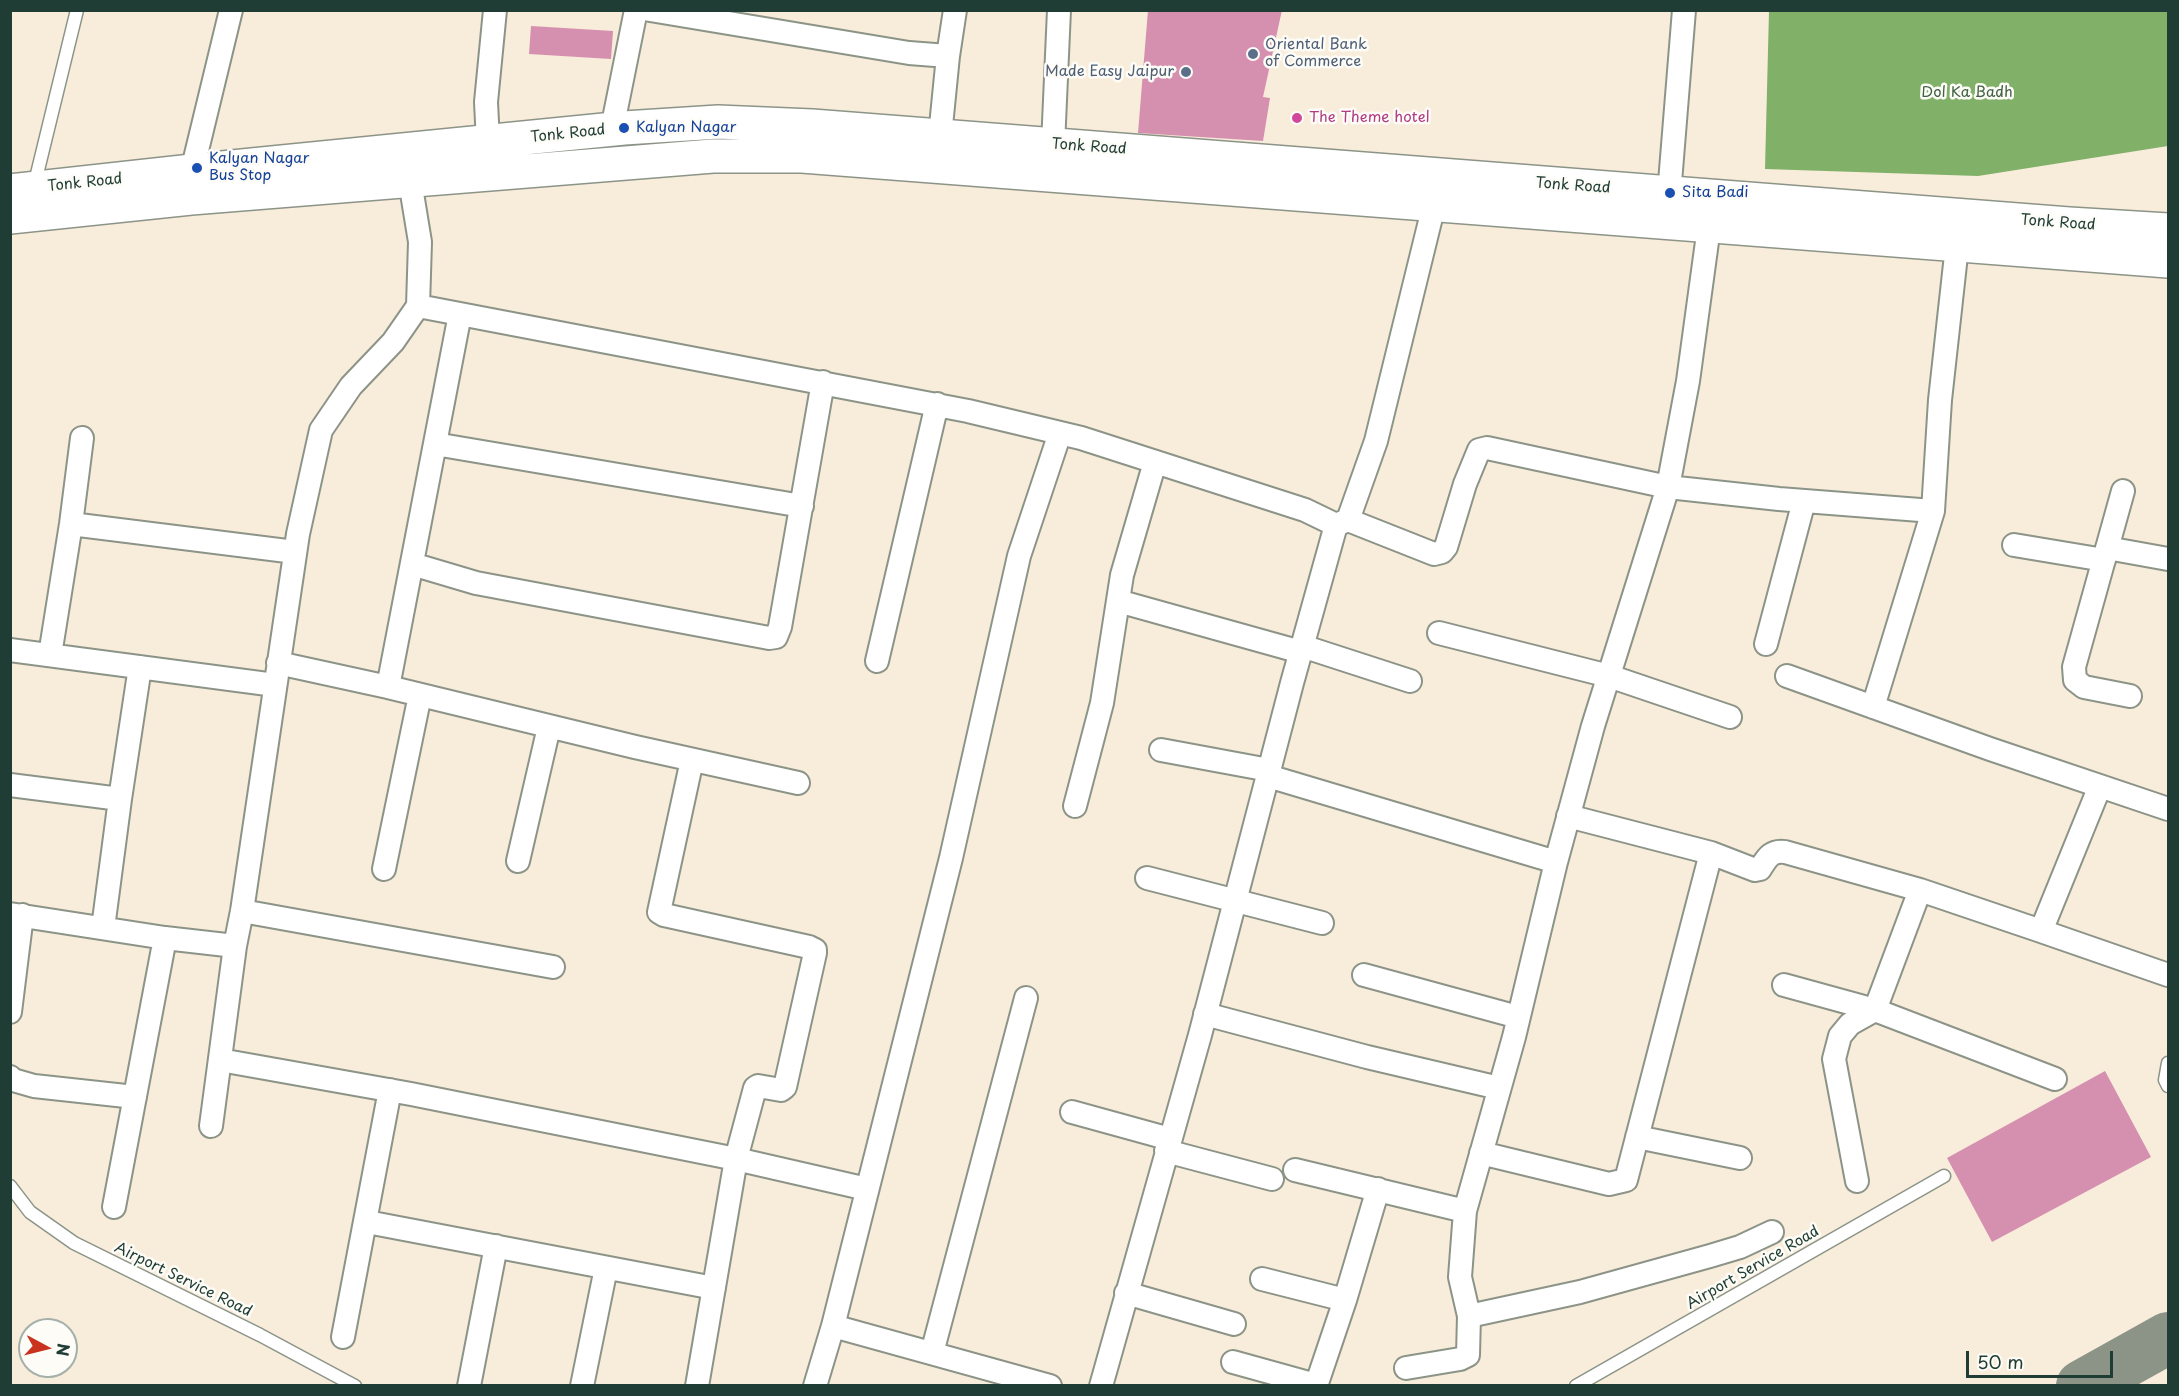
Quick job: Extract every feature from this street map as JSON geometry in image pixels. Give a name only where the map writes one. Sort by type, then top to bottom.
[{"type":"main road","name":"Tonk Road","points":[[25,189],[612,129],[718,122],[812,126],[1053,145],[1668,208],[1709,227],[2169,261]]},
{"type":"main road","name":"Tonk Road","points":[[10,217],[191,198],[714,156],[802,156],[1434,205],[1668,208],[2169,230]]},
{"type":"street","points":[[192,171],[231,10]]},
{"type":"street","points":[[488,142],[486,102],[495,10]]},
{"type":"street","points":[[612,129],[636,10]]},
{"type":"street","points":[[650,10],[909,53],[948,56]]},
{"type":"street","points":[[940,136],[955,10]]},
{"type":"street","points":[[1053,145],[1059,10]]},
{"type":"street","points":[[1668,208],[1684,10]]},
{"type":"street","points":[[211,1126],[235,946],[295,552],[321,430],[351,386],[393,342],[418,306],[420,242],[410,180]]},
{"type":"street","points":[[1101,1386],[1205,1014],[1301,649],[1342,523],[1376,441],[1434,205]]},
{"type":"street","points":[[1406,1368],[1460,1359],[1468,1355],[1469,1316],[1460,1277],[1465,1211],[1518,1017],[1568,816],[1668,487],[1688,381],[1709,227]]},
{"type":"street","points":[[1873,707],[1933,511],[1940,400],[1957,246]]},
{"type":"street","points":[[418,306],[937,404],[1060,433],[1305,510],[1434,554],[1442,552],[1446,547],[1465,484],[1479,450],[1486,448],[1668,487],[1933,511]]},
{"type":"street","points":[[388,687],[460,314]]},
{"type":"street","points":[[412,564],[476,583],[769,638],[777,637],[823,382]]},
{"type":"street","points":[[878,661],[937,404]]},
{"type":"street","points":[[815,1386],[833,1326],[951,858],[1019,556],[1060,433]]},
{"type":"street","points":[[50,655],[82,438]]},
{"type":"street","points":[[435,444],[802,506]]},
{"type":"street","points":[[1075,806],[1102,703],[1122,575],[1155,462]]},
{"type":"street","points":[[2123,491],[2074,667],[2075,680],[2084,687],[2130,696]]},
{"type":"street","points":[[1766,644],[1804,501]]},
{"type":"street","points":[[71,524],[295,552]]},
{"type":"street","points":[[2014,544],[2169,559]]},
{"type":"street","points":[[1118,600],[1410,681]]},
{"type":"street","points":[[1439,633],[1609,676],[1730,717]]},
{"type":"street","points":[[10,650],[275,685]]},
{"type":"street","points":[[278,663],[798,783]]},
{"type":"street","points":[[103,928],[140,667]]},
{"type":"street","points":[[1787,676],[2169,809]]},
{"type":"street","points":[[384,869],[420,695]]},
{"type":"street","points":[[518,861],[549,726]]},
{"type":"street","points":[[1161,750],[1268,773],[1556,862]]},
{"type":"street","points":[[692,760],[659,912],[815,950],[786,1088],[781,1090],[758,1086],[755,1088],[736,1160],[697,1386]]},
{"type":"street","points":[[10,785],[120,799]]},
{"type":"street","points":[[2041,931],[2100,786]]},
{"type":"street","points":[[1568,816],[1711,854],[1755,870],[1760,869],[1771,853],[1785,852],[1920,890],[2169,975]]},
{"type":"street","points":[[1481,1153],[1609,1184],[1626,1180],[1711,854]]},
{"type":"street","points":[[1147,878],[1322,923]]},
{"type":"street","points":[[1857,1181],[1834,1059],[1840,1036],[1850,1024],[1875,1010],[1920,890]]},
{"type":"street","points":[[242,911],[553,967]]},
{"type":"street","points":[[10,1012],[16,914],[165,938],[235,946]]},
{"type":"street","points":[[114,1207],[165,938]]},
{"type":"street","points":[[1364,975],[1518,1017]]},
{"type":"street","points":[[1784,986],[1875,1010],[2055,1079]]},
{"type":"street","points":[[932,1353],[1026,998]]},
{"type":"street","points":[[1205,1014],[1367,1057],[1499,1088]]},
{"type":"street","points":[[220,1060],[390,1090],[867,1189]]},
{"type":"street","points":[[10,1077],[34,1086],[135,1097]]},
{"type":"street","points":[[343,1337],[367,1222],[390,1090]]},
{"type":"street","points":[[1072,1112],[1272,1179]]},
{"type":"street","points":[[1637,1137],[1740,1158]]},
{"type":"street","points":[[1295,1170],[1465,1211]]},
{"type":"street","points":[[1233,1362],[1316,1385],[1345,1300],[1378,1189]]},
{"type":"street","points":[[367,1222],[714,1288]]},
{"type":"street","points":[[1469,1316],[1580,1292],[1710,1256],[1740,1247],[1772,1232]]},
{"type":"street","points":[[469,1386],[496,1246]]},
{"type":"street","points":[[582,1386],[606,1268]]},
{"type":"street","points":[[1262,1279],[1345,1300]]},
{"type":"street","points":[[1126,1293],[1234,1324]]},
{"type":"street","points":[[833,1326],[1050,1386]]},
{"type":"lane","points":[[25,189],[37,174],[77,10]]},
{"type":"lane","points":[[2169,1063],[2165,1080],[2169,1086]]},
{"type":"lane","name":"Airport Service Road","points":[[1576,1386],[1944,1176]]},
{"type":"lane","name":"Airport Service Road","points":[[10,1186],[30,1212],[74,1243],[261,1335],[356,1386]]},
{"type":"green space","name":"Dol Ka Badh","points":[[1769,11],[2168,11],[2168,146],[1978,176],[1765,169]]},
{"type":"building","name":"Made Easy Jaipur","points":[[1148,10],[1282,10],[1263,97],[1270,98],[1263,141],[1138,133]]},
{"type":"building","points":[[531,26],[613,31],[611,59],[529,54]]},
{"type":"building","points":[[2105,1071],[2151,1157],[1992,1242],[1947,1158]]},
{"type":"taxiway","points":[[2082,1386],[2168,1338]]},
{"type":"place","name":"Oriental Bank of Commerce","points":[[1253,54]]},
{"type":"place","name":"Made Easy Jaipur","points":[[1186,72]]},
{"type":"place","name":"The Theme hotel","points":[[1297,118]]},
{"type":"place","name":"Kalyan Nagar","points":[[624,128]]},
{"type":"place","name":"Kalyan Nagar Bus Stop","points":[[197,168]]},
{"type":"place","name":"Sita Badi","points":[[1670,193]]}]
